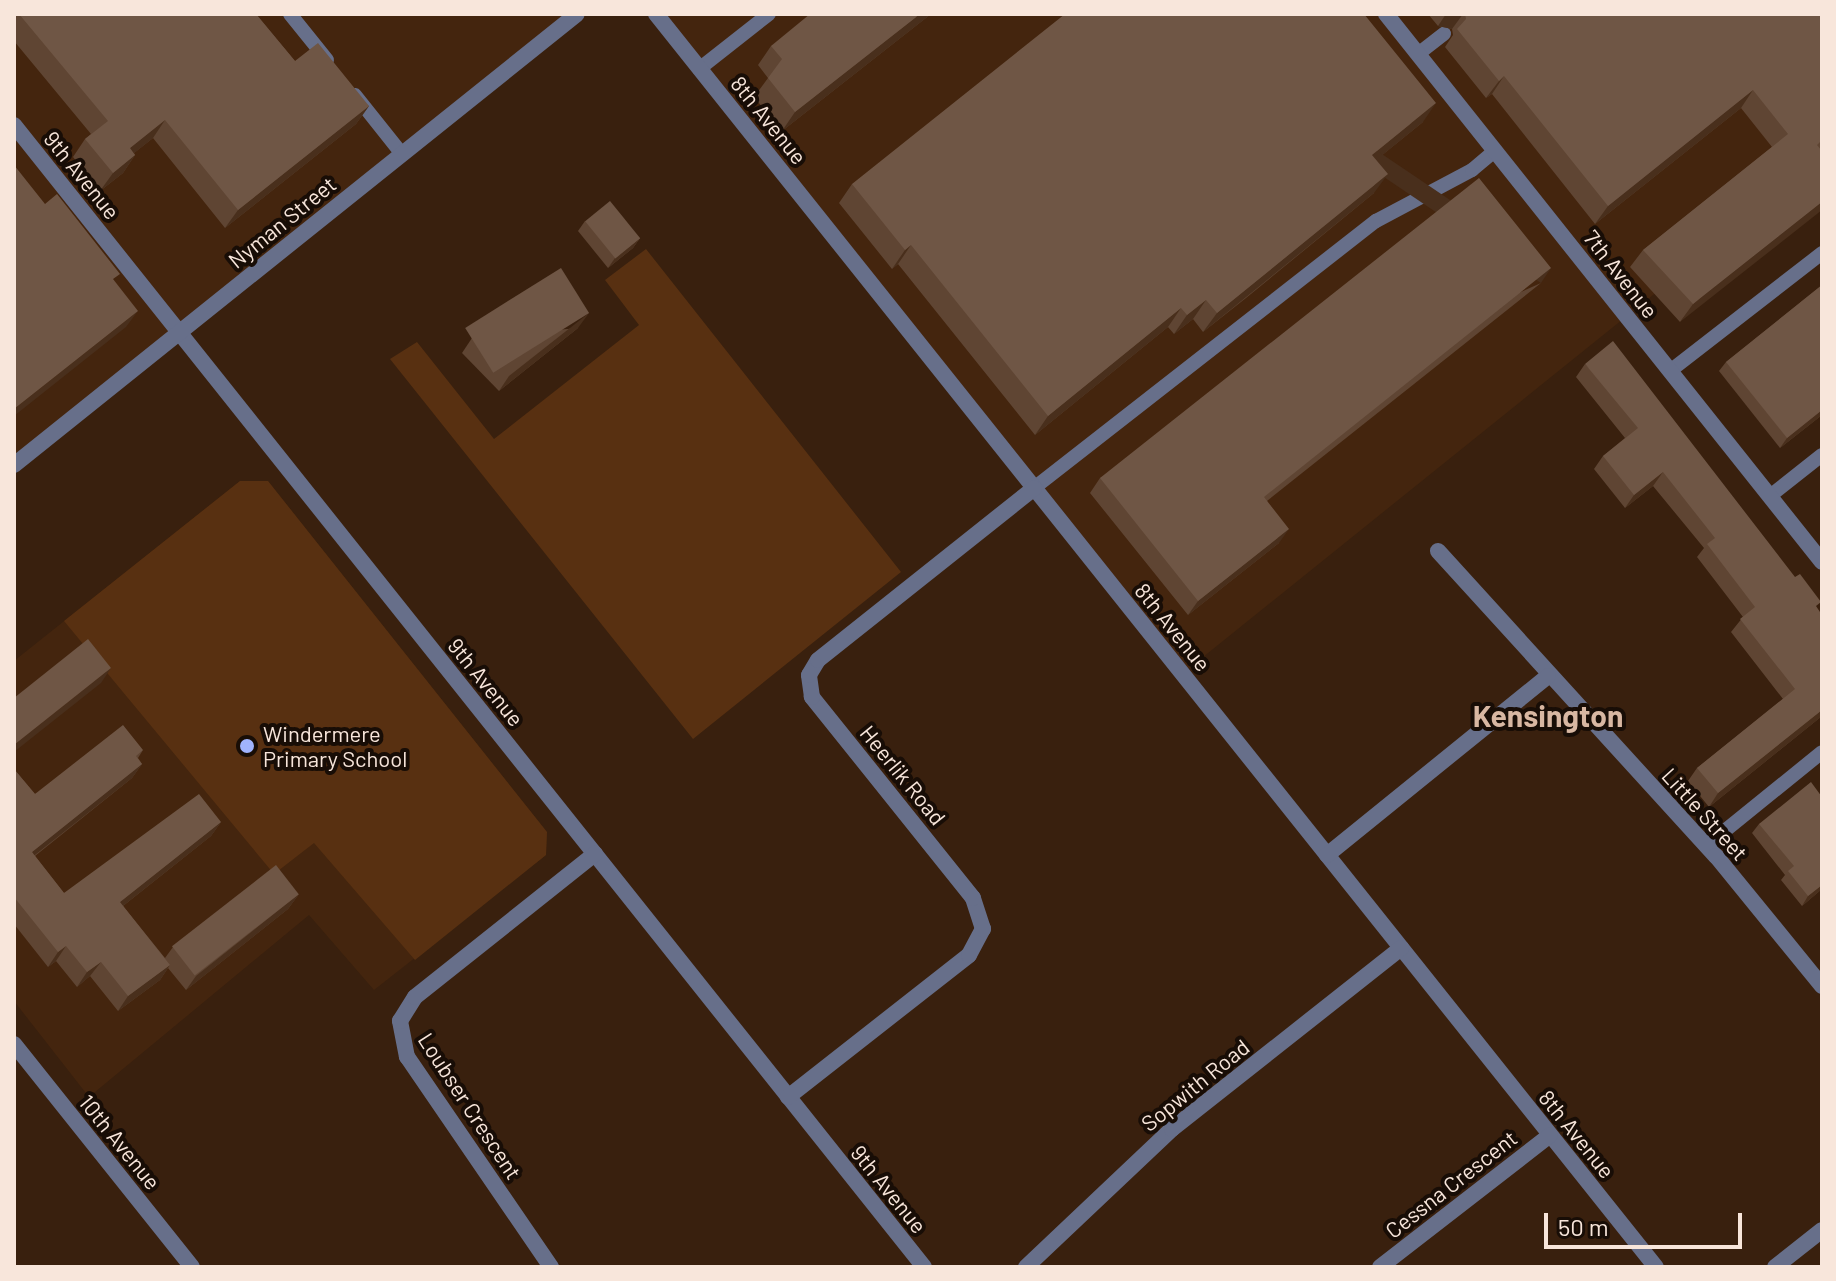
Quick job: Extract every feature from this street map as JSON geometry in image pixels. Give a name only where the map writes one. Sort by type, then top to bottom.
[{"type":"street","name":"Nyman Street","points":[[14,465],[577,14]]},
{"type":"street","name":"8th Avenue","points":[[656,14],[1656,1267]]},
{"type":"street","name":"7th Avenue","points":[[1386,14],[1822,562]]},
{"type":"street","name":"9th Avenue","points":[[14,125],[924,1267]]},
{"type":"street","name":"Heerlik Road","points":[[788,1097],[969,955],[983,929],[973,898],[812,697],[809,675],[818,660],[1034,488]]},
{"type":"street","name":"Little Street","points":[[1438,551],[1548,676],[1706,846],[1822,986]]},
{"type":"street","points":[[1327,855],[1548,676]]},
{"type":"street","name":"Loubser Crescent","points":[[551,1267],[407,1057],[399,1031],[403,1012],[415,997],[595,854]]},
{"type":"street","name":"Sopwith Road","points":[[1026,1267],[1172,1129],[1401,948]]},
{"type":"street","name":"10th Avenue","points":[[14,1044],[192,1267]]},
{"type":"street","name":"Cessna Crescent","points":[[1380,1267],[1550,1135]]},
{"type":"street","points":[[1775,1267],[1822,1230]]},
{"type":"lane","points":[[290,14],[402,154]]},
{"type":"lane","points":[[699,69],[769,14]]},
{"type":"lane","points":[[1418,54],[1444,34]]},
{"type":"lane","points":[[1034,488],[1376,221],[1472,170],[1495,151]]},
{"type":"lane","points":[[1670,371],[1822,253]]},
{"type":"lane","points":[[1770,496],[1822,455]]},
{"type":"lane","points":[[1706,846],[1822,752]]},
{"type":"shaded area","points":[[14,14],[577,14],[14,465]]},
{"type":"shaded area","points":[[656,14],[1822,14],[1822,159],[1182,674]]},
{"type":"shaded area","points":[[646,249],[901,572],[693,739],[390,359],[417,342],[494,439],[639,325],[605,280]]},
{"type":"shaded area","name":"Windermere Primary School","points":[[240,481],[268,481],[547,832],[546,855],[374,990],[309,915],[89,1097],[14,1001],[14,661]]},
{"type":"shaded area","points":[[240,481],[268,481],[547,832],[546,855],[415,960],[314,843],[274,874],[64,621]]},
{"type":"building","points":[[19,14],[256,14],[295,61],[318,43],[369,106],[238,210],[165,120],[130,148],[135,155],[113,173],[85,139],[108,121]]},
{"type":"building","points":[[810,14],[920,14],[795,112],[768,78],[782,59],[771,46]]},
{"type":"building","points":[[1065,14],[1364,14],[1436,103],[1372,155],[1388,174],[1217,313],[1206,300],[1187,315],[1181,308],[1048,416],[911,245],[905,250],[852,184]]},
{"type":"building","points":[[1465,14],[1822,14],[1822,140],[1817,145],[1822,151],[1822,202],[1693,304],[1643,250],[1788,134],[1753,90],[1608,206],[1504,76],[1499,81],[1457,29],[1466,19]]},
{"type":"building","points":[[14,165],[45,204],[57,194],[120,274],[113,279],[138,311],[14,409]]},
{"type":"building","points":[[1479,178],[1551,268],[1264,497],[1289,529],[1198,601],[1100,478]]},
{"type":"building","points":[[610,201],[640,238],[615,258],[585,221]]},
{"type":"building","points":[[561,268],[589,313],[493,373],[465,328]]},
{"type":"building","points":[[1822,285],[1822,410],[1787,438],[1726,362]]},
{"type":"building","points":[[1613,341],[1795,577],[1800,574],[1821,602],[1816,606],[1822,615],[1822,710],[1718,793],[1697,768],[1795,689],[1740,619],[1755,607],[1707,544],[1715,538],[1663,472],[1634,495],[1603,456],[1638,428],[1585,364]]},
{"type":"building","points":[[88,639],[111,668],[14,745],[14,698]]},
{"type":"building","points":[[123,725],[143,750],[136,756],[142,764],[32,852],[64,893],[199,794],[221,822],[120,902],[170,965],[128,996],[101,962],[87,972],[66,946],[58,952],[14,897],[14,769],[35,794]]},
{"type":"building","points":[[1811,782],[1822,797],[1822,885],[1808,896],[1788,871],[1794,866],[1759,824]]},
{"type":"building","points":[[276,865],[299,894],[195,975],[172,946]]},
{"type":"place","name":"Windermere Primary School","points":[[247,746]]},
{"type":"district","name":"Kensington","points":[[1548,715]]}]
